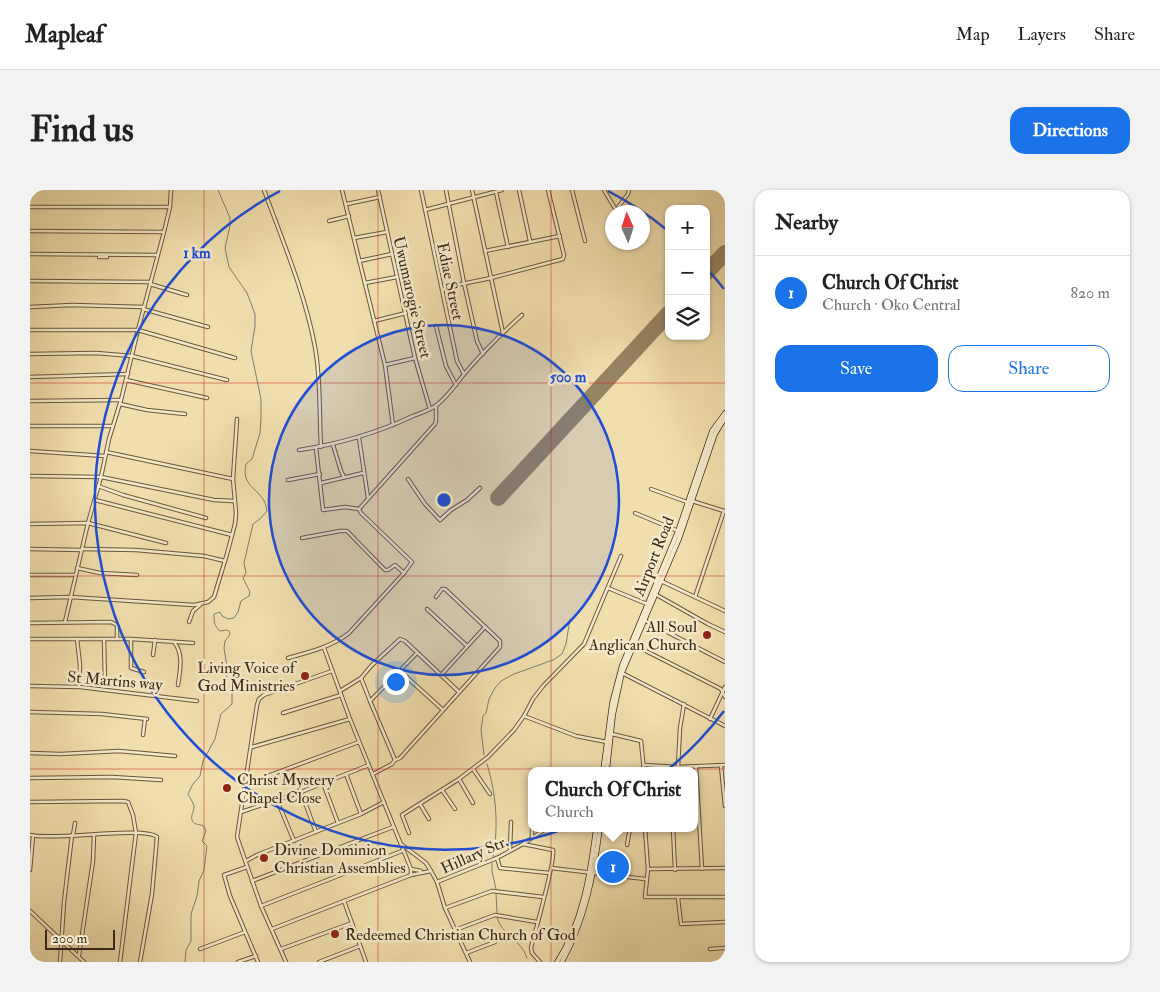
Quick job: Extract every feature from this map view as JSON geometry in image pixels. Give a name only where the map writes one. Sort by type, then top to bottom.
[{"type":"main road","name":"Airport Road","points":[[606,767],[612,734],[613,715],[622,673],[679,538],[712,431],[725,413]]},
{"type":"main road","name":"Airport Road","points":[[605,767],[614,691],[625,658],[690,502],[714,434],[725,418]]},
{"type":"main road","points":[[557,962],[570,940],[582,905],[591,872],[596,832]]},
{"type":"main road","points":[[562,962],[573,941],[583,913],[599,832]]},
{"type":"street","points":[[264,190],[300,287],[310,320],[316,357],[321,447]]},
{"type":"street","points":[[342,190],[347,204],[385,365],[394,425]]},
{"type":"street","name":"Uwumarogie Street","points":[[378,190],[415,358],[430,409]]},
{"type":"street","name":"Ediae Street","points":[[420,190],[443,290],[456,361],[464,374]]},
{"type":"street","points":[[446,190],[464,283],[477,341],[482,354]]},
{"type":"street","points":[[472,190],[503,333]]},
{"type":"street","points":[[425,210],[502,190]]},
{"type":"street","points":[[519,190],[530,241]]},
{"type":"street","points":[[443,290],[447,287],[491,278],[563,259],[564,255],[560,236],[548,190]]},
{"type":"street","points":[[572,190],[584,241]]},
{"type":"street","points":[[604,190],[616,210],[629,190]]},
{"type":"street","points":[[65,622],[106,452],[122,400],[164,232],[172,192]]},
{"type":"street","points":[[496,192],[508,247]]},
{"type":"street","points":[[347,204],[380,197]]},
{"type":"street","points":[[30,207],[170,207]]},
{"type":"street","points":[[329,221],[349,216]]},
{"type":"street","points":[[107,231],[80,232],[30,231],[97,231],[107,231],[116,231],[164,232]]},
{"type":"street","points":[[354,238],[387,232]]},
{"type":"street","points":[[485,251],[560,236]]},
{"type":"street","points":[[359,261],[392,254]]},
{"type":"street","points":[[30,255],[157,256]]},
{"type":"street","points":[[30,255],[107,257]]},
{"type":"street","points":[[365,283],[397,277]]},
{"type":"street","points":[[30,281],[150,283],[187,296]]},
{"type":"street","points":[[30,307],[72,305],[144,308],[208,327]]},
{"type":"street","points":[[374,321],[406,313]]},
{"type":"street","points":[[300,450],[321,447],[359,437],[394,425],[436,406],[482,354],[522,315]]},
{"type":"street","points":[[436,326],[446,366],[456,385]]},
{"type":"street","points":[[30,330],[138,330],[236,358]]},
{"type":"street","points":[[30,354],[96,353],[132,356],[226,380]]},
{"type":"street","points":[[385,365],[415,358]]},
{"type":"street","points":[[30,377],[128,374]]},
{"type":"street","points":[[126,380],[207,398]]},
{"type":"street","points":[[30,401],[122,400]]},
{"type":"street","points":[[120,404],[147,410],[185,414]]},
{"type":"street","points":[[359,509],[435,424],[436,406]]},
{"type":"street","points":[[189,622],[193,611],[214,597],[232,535],[236,512],[233,479],[237,419]]},
{"type":"street","points":[[30,426],[114,426]]},
{"type":"street","points":[[359,437],[368,498]]},
{"type":"street","points":[[333,445],[340,471],[344,477]]},
{"type":"street","points":[[288,658],[324,648],[339,641],[349,633],[411,564],[411,560],[359,509],[345,506],[323,510],[316,448]]},
{"type":"street","points":[[30,451],[105,456]]},
{"type":"street","points":[[106,452],[233,479]]},
{"type":"street","points":[[321,483],[364,473]]},
{"type":"street","points":[[288,480],[320,474]]},
{"type":"street","points":[[30,476],[101,477],[214,500],[234,501]]},
{"type":"street","points":[[408,479],[425,504],[440,520],[480,488]]},
{"type":"street","points":[[98,486],[132,498],[206,518]]},
{"type":"street","points":[[651,489],[724,511],[696,596]]},
{"type":"street","points":[[95,500],[232,535]]},
{"type":"street","points":[[634,513],[678,531]]},
{"type":"street","points":[[30,524],[88,523],[166,544]]},
{"type":"street","points":[[302,538],[347,531],[385,570],[396,565],[404,573]]},
{"type":"street","points":[[30,549],[136,550],[204,556],[225,561]]},
{"type":"street","points":[[409,833],[402,815],[459,779],[488,757],[514,730],[542,686],[584,644],[621,556]]},
{"type":"street","points":[[77,568],[100,573],[137,575]]},
{"type":"street","points":[[30,575],[75,575]]},
{"type":"street","points":[[661,581],[725,611]]},
{"type":"street","points":[[608,588],[647,604]]},
{"type":"street","points":[[373,774],[400,758],[500,647],[500,641],[445,589],[442,589],[436,597]]},
{"type":"street","points":[[655,594],[725,632]]},
{"type":"street","points":[[30,598],[131,600],[202,604]]},
{"type":"street","points":[[427,608],[467,646]]},
{"type":"street","points":[[644,620],[725,662]]},
{"type":"street","points":[[30,623],[114,623],[117,625],[117,639]]},
{"type":"street","points":[[441,675],[485,627]]},
{"type":"street","points":[[30,639],[131,639],[193,642]]},
{"type":"street","points":[[77,639],[80,665],[79,685]]},
{"type":"street","points":[[104,639],[105,684]]},
{"type":"street","points":[[131,639],[131,668],[144,672]]},
{"type":"street","points":[[339,691],[361,678],[400,639],[405,640],[459,692]]},
{"type":"street","points":[[153,655],[155,640]]},
{"type":"street","points":[[174,642],[180,655],[181,672],[178,685]]},
{"type":"street","points":[[634,645],[721,689],[725,697]]},
{"type":"street","points":[[324,648],[350,719],[402,851],[411,869],[411,875]]},
{"type":"street","points":[[370,702],[417,653]]},
{"type":"street","points":[[286,962],[261,906],[237,837],[240,812],[252,747],[257,705],[261,697],[332,671]]},
{"type":"street","points":[[400,671],[443,710]]},
{"type":"street","points":[[622,673],[725,726]]},
{"type":"street","points":[[361,678],[395,760]]},
{"type":"street","name":"St Martins way","points":[[30,686],[80,687],[198,700]]},
{"type":"street","points":[[710,719],[725,687]]},
{"type":"street","points":[[283,713],[341,695]]},
{"type":"street","points":[[678,767],[680,728],[684,704]]},
{"type":"street","points":[[30,712],[102,714],[146,719],[143,735]]},
{"type":"street","points":[[524,716],[576,736],[607,742]]},
{"type":"street","points":[[252,747],[350,719]]},
{"type":"street","points":[[612,734],[640,740],[644,765],[678,767],[723,766],[725,806]]},
{"type":"street","points":[[246,784],[360,742]]},
{"type":"street","points":[[30,753],[61,754],[119,751],[175,756]]},
{"type":"street","points":[[240,812],[301,792],[369,765]]},
{"type":"street","points":[[473,769],[490,794]]},
{"type":"street","points":[[346,774],[361,814]]},
{"type":"street","points":[[30,778],[112,777],[161,780]]},
{"type":"street","points":[[459,779],[473,803]]},
{"type":"street","points":[[323,783],[338,823]]},
{"type":"street","points":[[442,790],[455,809]]},
{"type":"street","points":[[301,792],[316,832]]},
{"type":"street","points":[[30,802],[123,800],[128,802],[133,815],[136,833],[120,962]]},
{"type":"street","points":[[277,800],[294,841]]},
{"type":"street","points":[[698,801],[702,869]]},
{"type":"street","points":[[246,861],[361,814],[384,802]]},
{"type":"street","points":[[420,804],[429,819]]},
{"type":"street","points":[[510,851],[511,822]]},
{"type":"street","points":[[60,962],[60,940],[75,823]]},
{"type":"street","points":[[252,881],[393,827]]},
{"type":"street","points":[[532,832],[532,837]]},
{"type":"street","points":[[523,844],[540,832]]},
{"type":"street","points":[[627,845],[629,832]]},
{"type":"street","points":[[645,832],[648,869],[645,897],[725,897]]},
{"type":"street","points":[[673,832],[675,870]]},
{"type":"street","points":[[30,870],[32,835],[154,834],[157,837],[157,842],[152,894],[140,962]]},
{"type":"street","points":[[79,955],[93,861],[94,835]]},
{"type":"street","points":[[400,843],[426,863],[431,870],[445,908],[470,962]]},
{"type":"street","name":"Hillary Str.","points":[[437,882],[497,858],[523,844],[553,850],[551,868]]},
{"type":"street","points":[[261,906],[402,851]]},
{"type":"street","points":[[497,858],[500,868],[549,872]]},
{"type":"street","points":[[247,867],[224,874],[230,896],[258,962]]},
{"type":"street","points":[[540,962],[531,950],[551,868],[646,879]]},
{"type":"street","points":[[648,869],[725,868]]},
{"type":"street","points":[[411,869],[423,872]]},
{"type":"street","points":[[272,929],[411,875],[431,870]]},
{"type":"street","points":[[445,908],[492,891],[543,897]]},
{"type":"street","points":[[678,898],[680,921],[683,924],[725,922]]},
{"type":"street","points":[[344,901],[366,962]]},
{"type":"street","points":[[30,911],[84,962]]},
{"type":"street","points":[[455,930],[495,915],[537,922]]},
{"type":"street","points":[[281,949],[352,923]]},
{"type":"street","points":[[200,949],[245,932]]},
{"type":"street","points":[[466,953],[495,942]]},
{"type":"street","points":[[319,962],[360,946]]},
{"type":"street","points":[[710,949],[725,948]]},
{"type":"street","points":[[238,962],[256,956]]},
{"type":"waterway","points":[[185,962],[186,950],[191,941],[191,914],[197,896],[199,881],[204,870],[207,846],[202,841],[206,831],[204,826],[195,824],[192,820],[194,806],[188,794],[200,776],[203,761],[215,739],[221,714],[232,704],[232,693],[226,685],[227,667],[224,648],[225,641],[230,632],[218,629],[214,614],[220,612],[222,616],[228,619],[234,618],[241,601],[249,596],[250,592],[243,578],[246,573],[244,563],[253,524],[267,511],[265,503],[249,484],[245,473],[246,464],[252,459],[260,433],[261,419],[261,399],[251,351],[255,314],[247,293],[229,267],[225,248],[230,218],[218,190]]},
{"type":"waterway","points":[[484,755],[481,730],[483,716],[486,713],[489,699],[495,688],[501,681],[514,674],[553,660],[562,654],[566,644],[570,619]]},
{"type":"waterway","points":[[487,764],[496,810],[493,857]]},
{"type":"waterway","points":[[492,863],[496,889]]},
{"type":"waterway","points":[[496,893],[497,913]]},
{"type":"waterway","points":[[497,917],[499,923],[521,947],[527,958]]},
{"type":"runway","points":[[710,269],[725,253]]},
{"type":"runway","points":[[498,498],[665,317]]},
{"type":"place","name":"All Soul Anglican Church","points":[[707,635]]},
{"type":"place","name":"Living Voice of God Ministries","points":[[305,676]]},
{"type":"place","name":"Christ Mystery Chapel Close","points":[[227,788]]},
{"type":"place","name":"Divine Dominion Christian Assemblies","points":[[264,858]]},
{"type":"place","name":"Church Of Christ","points":[[613,867]]},
{"type":"place","name":"Redeemed Christian Church of God","points":[[335,934]]}]
